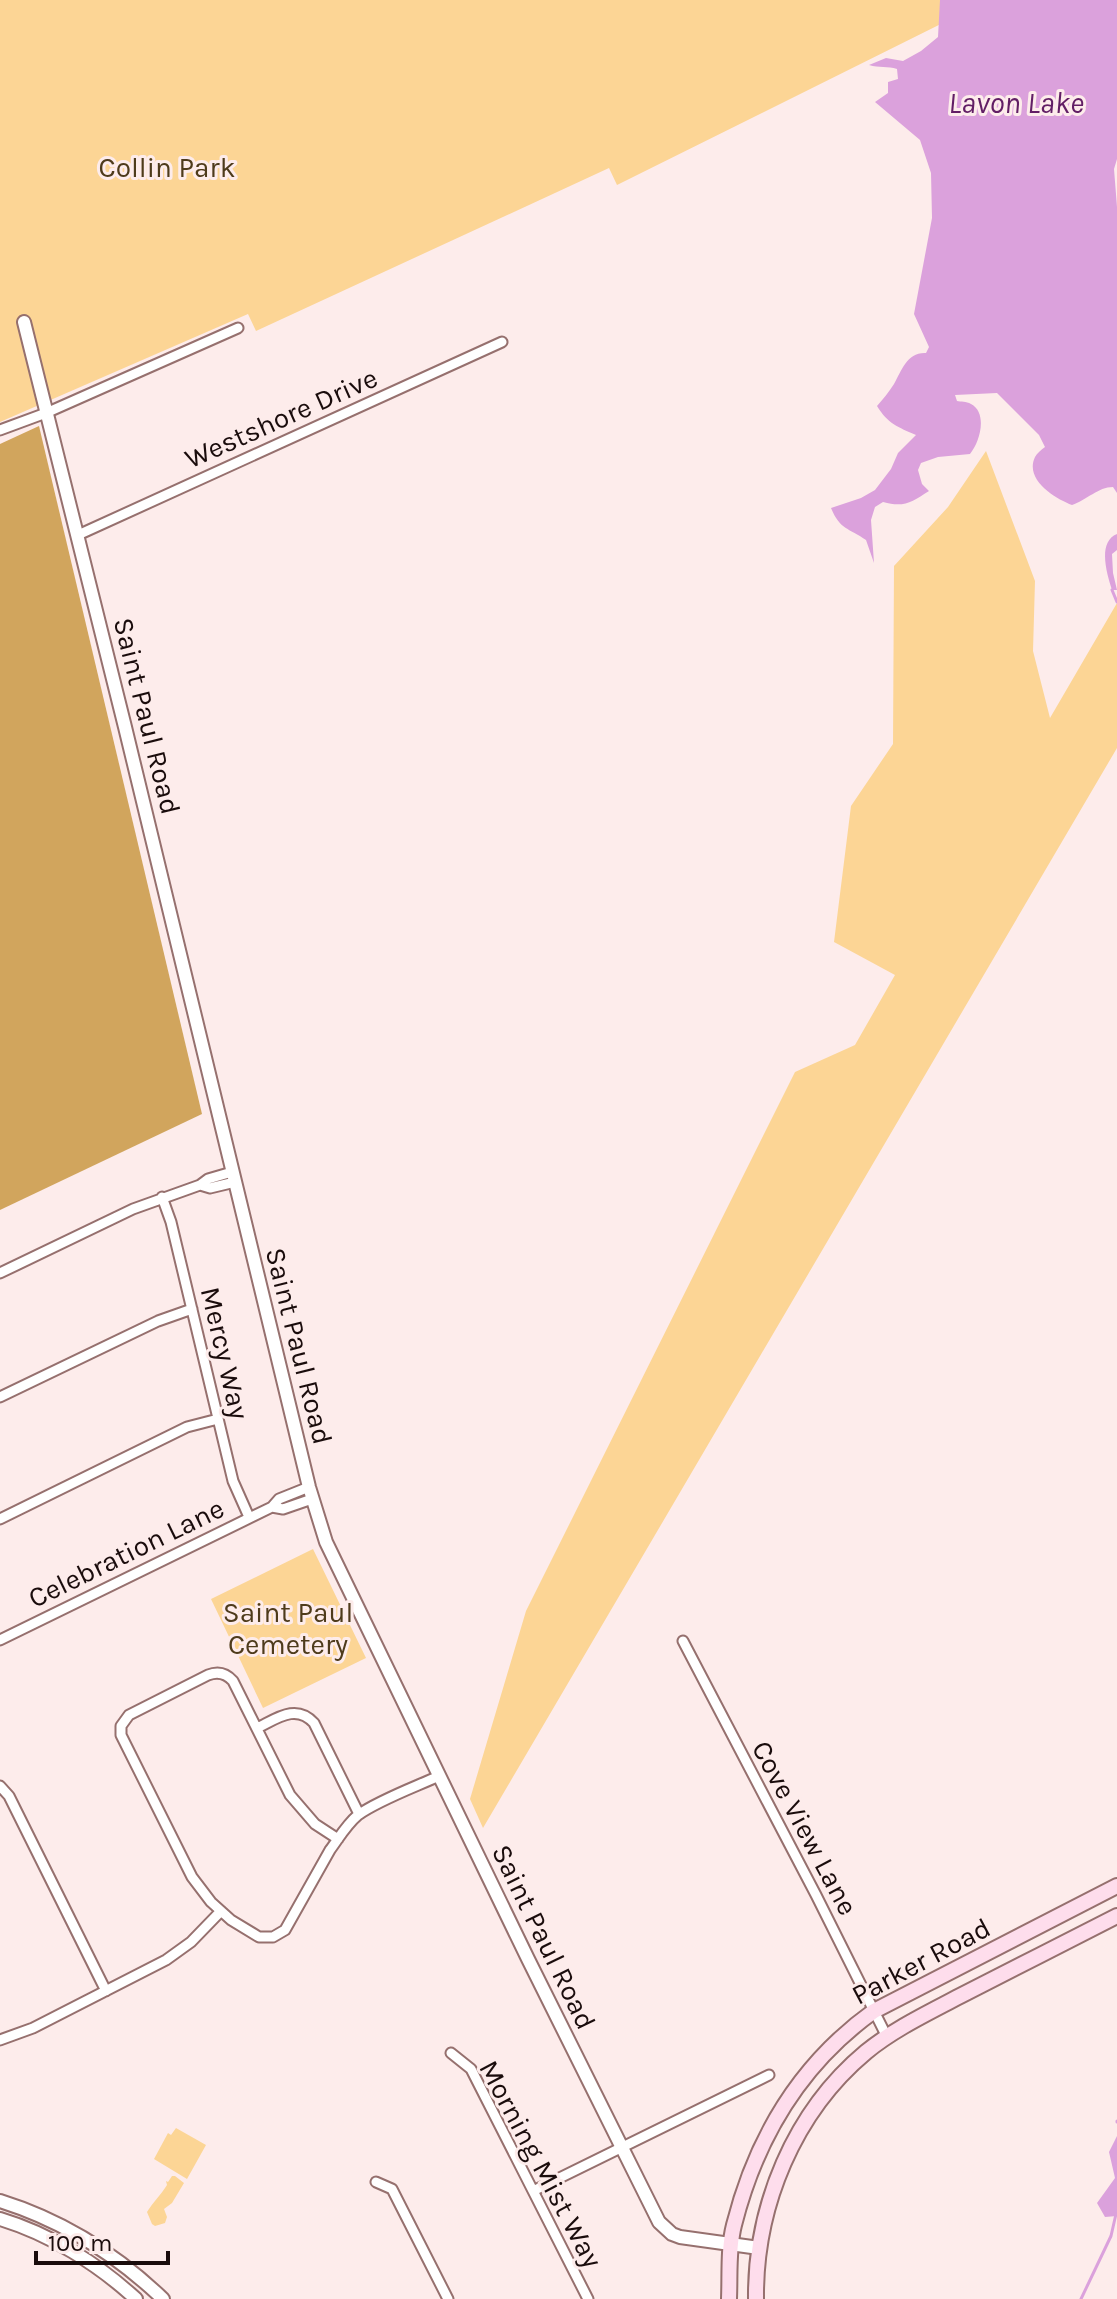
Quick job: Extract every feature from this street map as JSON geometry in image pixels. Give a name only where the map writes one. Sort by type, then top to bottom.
[{"type":"main road","name":"Parker Road","points":[[729,2299],[731,2245],[744,2190],[760,2146],[776,2117],[829,2050],[874,2011],[1117,1886]]},
{"type":"main road","name":"Parker Road","points":[[756,2299],[759,2248],[768,2203],[781,2169],[807,2120],[841,2075],[868,2050],[927,2013],[1117,1916]]},
{"type":"street","name":"Saint Paul Road","points":[[24,322],[310,1493],[332,1557],[620,2147],[664,2229],[680,2237],[759,2248]]},
{"type":"street","points":[[0,430],[46,413],[238,328]]},
{"type":"street","name":"Westshore Drive","points":[[78,535],[502,342]]},
{"type":"street","points":[[0,1273],[162,1197],[200,1185],[210,1188],[234,1177]]},
{"type":"street","name":"Mercy Way","points":[[162,1197],[171,1222],[233,1481],[249,1517]]},
{"type":"street","points":[[0,1397],[166,1317],[192,1309]]},
{"type":"street","points":[[0,1519],[187,1427],[218,1419]]},
{"type":"street","name":"Celebration Lane","points":[[0,1640],[249,1517],[272,1507],[283,1509],[310,1493]]},
{"type":"street","name":"Cove View Lane","points":[[683,1641],[887,2037]]},
{"type":"street","points":[[338,1839],[315,1824],[295,1802],[233,1681],[224,1674],[208,1675],[129,1715],[121,1726],[121,1735],[192,1877],[211,1902],[231,1920],[259,1937],[266,1938],[285,1930],[344,1829],[359,1814],[439,1776]]},
{"type":"street","points":[[257,1728],[287,1713],[309,1718],[359,1814]]},
{"type":"street","points":[[0,1786],[9,1796],[106,1991]]},
{"type":"street","points":[[0,2040],[33,2028],[166,1960],[191,1942],[221,1911]]},
{"type":"street","name":"Morning Mist Way","points":[[451,2053],[471,2069],[588,2299]]},
{"type":"street","points":[[533,2191],[769,2075]]},
{"type":"street","points":[[376,2182],[392,2189],[448,2299]]},
{"type":"street","points":[[0,2201],[26,2209],[66,2228],[110,2255],[163,2299]]},
{"type":"street","points":[[0,2219],[55,2242],[92,2264],[136,2299]]},
{"type":"green space","name":"Collin Park","points":[[0,0],[982,0],[981,4],[617,185],[609,168],[256,331],[248,314],[0,422]]},
{"type":"green space","points":[[986,451],[1035,581],[1033,651],[1050,718],[1117,603],[1117,748],[483,1828],[470,1799],[526,1611],[795,1072],[855,1045],[895,975],[834,942],[851,806],[893,744],[894,566],[948,507]]},
{"type":"green space","name":"Saint Paul Cemetery","points":[[313,1549],[366,1658],[263,1708],[211,1599]]},
{"type":"green space","points":[[176,2128],[206,2145],[187,2179],[154,2159],[168,2133],[171,2135]]},
{"type":"green space","points":[[172,2176],[184,2183],[172,2203],[164,2209],[167,2217],[165,2223],[155,2226],[147,2212]]},
{"type":"shaded area","points":[[39,426],[202,1114],[0,1210],[0,444]]},
{"type":"water","name":"Lavon Lake","points":[[940,0],[1117,0],[1117,159],[1114,169],[1117,207],[1117,493],[1113,487],[1108,488],[1072,505],[1058,498],[1043,487],[1034,473],[1035,457],[1045,447],[1039,435],[997,393],[955,395],[957,401],[971,404],[979,414],[981,428],[977,442],[970,454],[938,457],[921,463],[918,470],[922,484],[929,491],[923,495],[908,503],[883,502],[875,507],[871,520],[874,563],[866,540],[842,525],[831,508],[875,490],[891,469],[898,453],[916,435],[889,421],[877,406],[906,363],[914,355],[926,353],[929,347],[914,314],[932,218],[931,173],[920,140],[875,102],[888,93],[888,82],[898,79],[897,69],[869,65],[886,58],[903,61],[938,37]]},
{"type":"water","points":[[1117,534],[1117,550],[1112,554],[1117,590],[1112,590],[1105,551],[1111,538]]},
{"type":"water","points":[[1117,2136],[1117,2216],[1105,2217],[1097,2203],[1115,2178],[1109,2152]]},
{"type":"waterway","points":[[1112,590],[1117,602]]},
{"type":"waterway","points":[[1081,2299],[1111,2236],[1116,2214]]}]
